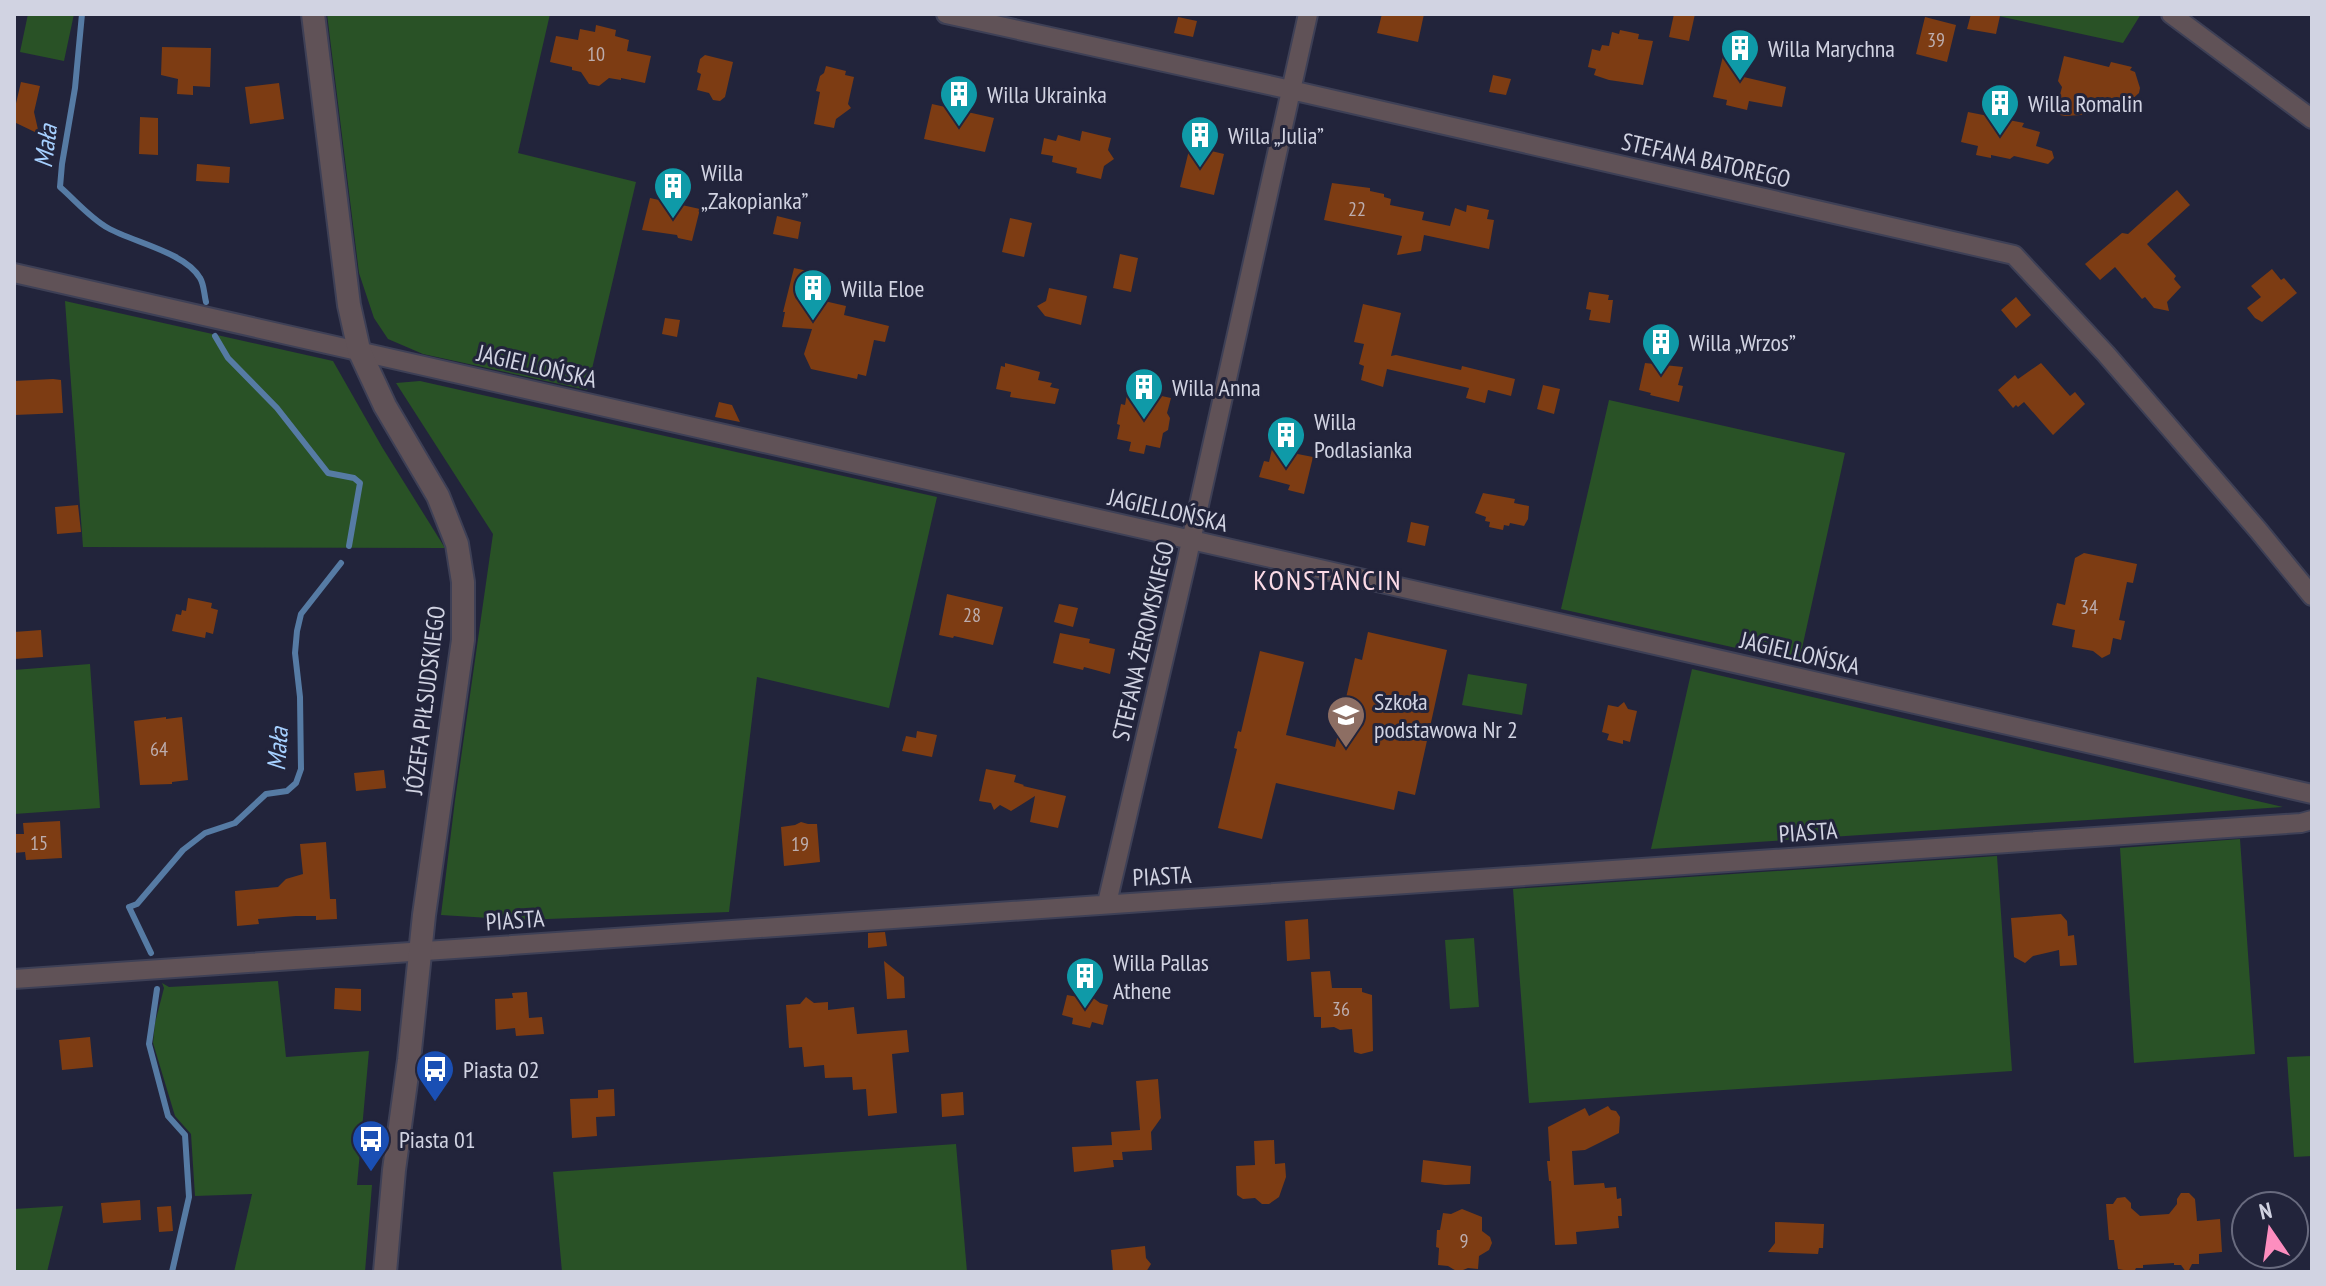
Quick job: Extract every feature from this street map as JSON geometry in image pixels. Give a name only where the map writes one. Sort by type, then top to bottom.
[{"type":"street","name":"JÓZEFA PIŁSUDSKIEGO","points":[[313,14],[349,305],[359,350],[385,406],[438,496],[457,544],[463,582],[463,640],[420,950],[385,1272]]},
{"type":"street","name":"STEFANA BATOREGO","points":[[946,14],[2014,255],[2106,354],[2312,596]]},
{"type":"street","name":"STEFANA ŻEROMSKIEGO","points":[[1107,903],[1308,14]]},
{"type":"street","points":[[2171,14],[2312,119]]},
{"type":"street","name":"JAGIELLOŃSKA","points":[[14,273],[2312,794]]},
{"type":"street","name":"PIASTA","points":[[14,979],[2312,820]]},
{"type":"green space","points":[[28,14],[74,14],[64,61],[20,52]]},
{"type":"green space","points":[[327,14],[550,14],[518,153],[636,182],[587,390],[423,354],[388,339],[374,318],[359,273]]},
{"type":"green space","points":[[1989,14],[2141,14],[2123,43]]},
{"type":"green space","points":[[65,301],[333,361],[445,548],[83,547]]},
{"type":"green space","points":[[420,381],[937,497],[889,708],[757,677],[729,912],[522,920],[441,915],[493,534],[396,383]]},
{"type":"green space","points":[[1609,400],[1845,453],[1799,662],[1561,609]]},
{"type":"green space","points":[[90,664],[100,808],[14,814],[14,670]]},
{"type":"green space","points":[[1692,669],[2283,807],[1651,849]]},
{"type":"green space","points":[[1468,674],[1527,684],[1522,715],[1462,705]]},
{"type":"green space","points":[[2240,839],[2255,1054],[2134,1063],[2120,848]]},
{"type":"green space","points":[[1997,856],[2012,1071],[1529,1103],[1513,889]]},
{"type":"green space","points":[[1474,938],[1479,1007],[1450,1009],[1445,940]]},
{"type":"green space","points":[[278,981],[286,1057],[369,1051],[357,1185],[372,1185],[365,1272],[234,1272],[252,1194],[195,1196],[191,1134],[175,1116],[153,1043],[164,988],[162,983],[169,987]]},
{"type":"green space","points":[[2312,1056],[2312,1156],[2294,1157],[2287,1057]]},
{"type":"green space","points":[[956,1144],[967,1272],[562,1272],[553,1172]]},
{"type":"green space","points":[[63,1206],[47,1272],[14,1272],[14,1209]]},
{"type":"building","points":[[1382,14],[1424,14],[1418,42],[1377,33]]},
{"type":"building","points":[[1674,14],[1695,14],[1689,41],[1669,37]]},
{"type":"building","points":[[1971,14],[2000,16],[1996,34],[1967,29]]},
{"type":"building","points":[[1178,17],[1197,21],[1193,37],[1174,33]]},
{"type":"building","points":[[1925,17],[1956,25],[1947,62],[1916,54]]},
{"type":"building","points":[[596,25],[616,30],[615,36],[629,40],[627,51],[651,56],[645,83],[609,78],[599,86],[589,84],[581,72],[550,62],[556,36],[578,40],[580,29],[595,32]]},
{"type":"building","points":[[1620,30],[1639,34],[1638,39],[1653,41],[1643,85],[1609,80],[1594,75],[1596,69],[1588,67],[1592,49],[1600,51],[1602,45],[1609,46],[1612,32],[1619,34]]},
{"type":"building","points":[[162,47],[211,48],[210,87],[193,86],[193,95],[177,94],[178,79],[161,75]]},
{"type":"building","points":[[705,55],[733,62],[725,97],[720,101],[713,100],[709,93],[697,90],[701,74],[697,72],[700,59]]},
{"type":"building","name":"Willa Marychna","points":[[1723,56],[1738,60],[1735,75],[1786,87],[1782,107],[1749,101],[1747,110],[1726,105],[1727,100],[1713,97]]},
{"type":"building","points":[[2064,56],[2109,67],[2111,62],[2132,67],[2130,70],[2135,72],[2139,93],[2128,103],[2109,98],[2106,104],[2081,115],[2055,114],[2062,87],[2058,81]]},
{"type":"building","points":[[826,66],[846,71],[845,75],[854,77],[848,104],[851,108],[836,119],[834,128],[814,124],[820,92],[816,91]]},
{"type":"building","points":[[1493,75],[1511,79],[1506,95],[1489,92]]},
{"type":"building","points":[[21,82],[40,86],[34,112],[39,134],[14,122]]},
{"type":"building","points":[[279,83],[284,119],[250,124],[245,87]]},
{"type":"building","name":"Willa Ukrainka","points":[[932,104],[994,118],[985,152],[924,139]]},
{"type":"building","name":"Willa Romalin","points":[[1968,112],[2024,123],[2022,127],[2040,132],[2036,146],[2052,151],[2054,158],[2048,164],[2014,156],[2010,159],[1976,155],[1978,146],[1961,142]]},
{"type":"building","points":[[140,117],[158,118],[158,155],[139,154]]},
{"type":"building","points":[[1082,131],[1111,138],[1108,150],[1114,159],[1104,166],[1101,179],[1076,173],[1077,168],[1052,162],[1053,156],[1041,154],[1044,138],[1056,141],[1058,135],[1080,141]]},
{"type":"building","name":"Willa „Julia”","points":[[1190,146],[1224,154],[1214,195],[1180,187]]},
{"type":"building","points":[[197,164],[230,167],[229,183],[196,181]]},
{"type":"building","points":[[1332,183],[1370,188],[1370,191],[1391,199],[1390,205],[1424,212],[1422,220],[1450,226],[1455,208],[1466,212],[1467,205],[1489,210],[1487,219],[1494,220],[1489,249],[1424,235],[1421,251],[1397,255],[1402,236],[1324,220]]},
{"type":"building","points":[[2177,190],[2190,205],[2147,244],[2176,276],[2174,279],[2181,287],[2167,302],[2169,311],[2154,308],[2145,297],[2142,299],[2115,267],[2100,280],[2085,264],[2122,233],[2128,234]]},
{"type":"building","name":"Willa „Zakopianka”","points":[[650,198],[700,209],[692,241],[678,238],[677,235],[642,230]]},
{"type":"building","points":[[777,216],[801,222],[798,239],[773,234]]},
{"type":"building","points":[[1010,218],[1032,223],[1024,257],[1002,252]]},
{"type":"building","points":[[1120,254],[1138,258],[1131,292],[1113,288]]},
{"type":"building","name":"Willa Eloe","points":[[794,268],[826,275],[820,300],[846,306],[844,315],[889,326],[885,342],[874,340],[866,376],[858,374],[857,379],[811,369],[804,354],[812,329],[782,327]]},
{"type":"building","points":[[2272,269],[2297,293],[2262,322],[2247,308],[2261,297],[2251,286]]},
{"type":"building","points":[[1049,288],[1087,296],[1081,325],[1045,316],[1037,306],[1046,301]]},
{"type":"building","points":[[1589,292],[1609,295],[1608,300],[1613,300],[1610,323],[1589,320],[1591,310],[1586,309]]},
{"type":"building","points":[[2016,297],[2031,315],[2016,328],[2001,310]]},
{"type":"building","points":[[1363,304],[1401,313],[1391,356],[1461,370],[1462,366],[1515,379],[1511,396],[1488,390],[1485,403],[1466,398],[1469,388],[1387,369],[1383,387],[1361,380],[1364,366],[1359,364],[1364,344],[1354,342]]},
{"type":"building","points":[[665,318],[680,320],[677,337],[662,334]]},
{"type":"building","points":[[1005,363],[1040,372],[1038,380],[1052,383],[1050,387],[1059,389],[1055,404],[1010,397],[1011,392],[996,389],[1001,366],[1005,367]]},
{"type":"building","name":"Willa „Wrzos”","points":[[1645,363],[1683,367],[1678,385],[1683,386],[1679,402],[1639,390]]},
{"type":"building","points":[[2041,363],[2070,396],[2075,392],[2085,404],[2053,435],[2024,402],[2013,408],[1998,390],[2015,375],[2018,379]]},
{"type":"building","points":[[61,380],[63,413],[14,415],[14,381]]},
{"type":"building","name":"Willa Anna","points":[[1144,383],[1159,387],[1157,395],[1171,398],[1167,413],[1170,418],[1168,430],[1163,433],[1160,448],[1146,445],[1144,454],[1129,451],[1131,442],[1117,439],[1120,425],[1117,424],[1128,388],[1142,391]]},
{"type":"building","points":[[1543,385],[1560,389],[1554,414],[1537,409]]},
{"type":"building","points":[[719,402],[732,405],[740,422],[715,417]]},
{"type":"building","name":"Willa Podlasianka","points":[[1272,449],[1313,457],[1304,494],[1288,490],[1290,485],[1259,477],[1264,461],[1269,462]]},
{"type":"building","points":[[1483,493],[1515,499],[1514,503],[1529,506],[1524,526],[1510,523],[1509,526],[1504,525],[1503,530],[1489,527],[1486,517],[1475,513]]},
{"type":"building","points":[[78,505],[81,532],[57,534],[55,507]]},
{"type":"building","points":[[1411,522],[1429,526],[1425,546],[1407,542]]},
{"type":"building","points":[[2084,553],[2137,564],[2133,583],[2127,582],[2119,620],[2125,621],[2121,640],[2113,638],[2110,654],[2102,658],[2093,651],[2072,647],[2075,630],[2052,625],[2057,603],[2065,605],[2075,558]]},
{"type":"building","points":[[947,594],[1003,607],[993,645],[939,635]]},
{"type":"building","points":[[188,598],[212,603],[211,608],[218,610],[213,634],[206,632],[205,638],[172,631],[176,614],[186,611]]},
{"type":"building","points":[[1059,604],[1078,608],[1073,627],[1054,622]]},
{"type":"building","points":[[41,630],[43,657],[14,659],[14,632]]},
{"type":"building","name":"Szkoła podstawowa Nr 2","points":[[1368,632],[1447,650],[1415,795],[1398,791],[1394,810],[1276,783],[1262,839],[1218,828],[1237,749],[1234,748],[1238,731],[1241,732],[1260,651],[1304,662],[1286,735],[1335,747],[1355,658],[1362,660]]},
{"type":"building","points":[[1060,633],[1090,639],[1089,643],[1115,649],[1110,674],[1053,663]]},
{"type":"building","points":[[1624,702],[1628,709],[1637,711],[1630,742],[1623,740],[1623,744],[1607,740],[1609,734],[1602,732],[1608,705],[1618,707]]},
{"type":"building","points":[[182,717],[188,780],[140,785],[134,721]]},
{"type":"building","points":[[917,731],[937,735],[932,757],[902,751],[906,736],[916,738]]},
{"type":"building","points":[[986,769],[1016,775],[1014,782],[1023,786],[1066,796],[1058,828],[1030,822],[1035,796],[1011,811],[1000,805],[994,810],[991,803],[979,801]]},
{"type":"building","points":[[384,770],[386,788],[356,791],[354,773]]},
{"type":"building","points":[[60,821],[62,858],[26,860],[25,852],[14,853],[14,834],[24,834],[23,823]]},
{"type":"building","points":[[801,822],[817,824],[820,862],[784,866],[781,827]]},
{"type":"building","points":[[326,842],[330,899],[336,899],[337,919],[316,920],[316,916],[296,916],[258,919],[259,924],[237,926],[235,891],[278,887],[286,879],[303,874],[300,844]]},
{"type":"building","points":[[2061,914],[2067,921],[2068,936],[2074,935],[2077,965],[2060,966],[2059,950],[2033,956],[2025,963],[2014,957],[2011,918]]},
{"type":"building","points":[[1308,919],[1310,959],[1287,961],[1285,921]]},
{"type":"building","points":[[885,932],[887,946],[868,948],[868,933]]},
{"type":"building","points":[[884,961],[904,977],[905,998],[887,999]]},
{"type":"building","points":[[1330,971],[1332,988],[1362,988],[1362,992],[1372,995],[1373,1051],[1354,1052],[1352,1029],[1321,1028],[1321,1017],[1314,1017],[1311,972]]},
{"type":"building","points":[[335,988],[361,989],[361,1011],[334,1009]]},
{"type":"building","points":[[527,992],[529,1018],[542,1017],[544,1034],[516,1036],[515,1028],[496,1030],[495,999],[513,998],[512,993]]},
{"type":"building","name":"Willa Pallas Athene","points":[[1088,994],[1108,1005],[1103,1025],[1092,1022],[1090,1028],[1072,1024],[1073,1018],[1062,1015],[1067,995],[1078,997]]},
{"type":"building","points":[[806,997],[814,1003],[828,1002],[828,1010],[854,1007],[857,1034],[907,1030],[909,1052],[892,1054],[897,1113],[868,1116],[866,1089],[853,1090],[852,1077],[825,1078],[824,1065],[804,1067],[802,1047],[789,1048],[786,1005],[800,1004]]},
{"type":"building","points":[[90,1037],[93,1067],[62,1070],[59,1040]]},
{"type":"building","points":[[1158,1079],[1161,1118],[1151,1132],[1152,1150],[1122,1152],[1123,1160],[1113,1160],[1114,1167],[1074,1172],[1072,1147],[1112,1145],[1111,1132],[1140,1130],[1136,1081]]},
{"type":"building","points":[[614,1089],[615,1116],[596,1117],[597,1136],[572,1138],[570,1099],[598,1098],[598,1090]]},
{"type":"building","points":[[963,1092],[964,1115],[942,1117],[941,1094]]},
{"type":"building","points":[[1608,1106],[1620,1117],[1619,1133],[1585,1150],[1572,1151],[1574,1185],[1604,1183],[1605,1188],[1616,1187],[1617,1199],[1621,1198],[1619,1228],[1576,1232],[1577,1244],[1555,1245],[1547,1161],[1550,1161],[1548,1127],[1585,1108],[1589,1116]]},
{"type":"building","points":[[1274,1140],[1275,1164],[1285,1163],[1286,1177],[1279,1197],[1269,1204],[1262,1204],[1255,1198],[1243,1199],[1237,1195],[1236,1166],[1255,1165],[1254,1141]]},
{"type":"building","points":[[1423,1160],[1471,1166],[1470,1184],[1421,1182]]},
{"type":"building","points":[[2181,1193],[2189,1193],[2195,1199],[2197,1221],[2220,1219],[2222,1252],[2199,1254],[2199,1264],[2192,1264],[2188,1272],[2174,1263],[2143,1265],[2134,1272],[2118,1269],[2114,1240],[2109,1240],[2106,1204],[2113,1204],[2117,1198],[2125,1197],[2140,1216],[2169,1214]]},
{"type":"building","points":[[140,1200],[141,1220],[103,1223],[101,1203]]},
{"type":"building","points":[[171,1206],[173,1231],[159,1232],[157,1207]]},
{"type":"building","points":[[1462,1209],[1482,1217],[1482,1231],[1492,1243],[1489,1250],[1479,1256],[1478,1269],[1468,1268],[1458,1272],[1438,1265],[1437,1230],[1440,1230],[1443,1213],[1451,1214]]},
{"type":"building","points":[[1775,1222],[1824,1224],[1823,1248],[1819,1248],[1818,1254],[1768,1252],[1775,1243]]},
{"type":"building","points":[[1145,1246],[1146,1258],[1151,1264],[1146,1272],[1113,1272],[1111,1250]]},
{"type":"waterway","name":"Mała","points":[[82,14],[60,187],[108,228],[183,261],[201,280],[206,302]]},
{"type":"waterway","name":"Mała","points":[[215,336],[228,358],[277,408],[328,473],[354,478],[360,483],[349,546]]},
{"type":"waterway","name":"Mała","points":[[151,953],[129,907],[137,904],[183,850],[205,833],[235,823],[266,794],[287,791],[296,783],[301,769],[300,697],[295,653],[297,631],[301,614],[341,563]]},
{"type":"waterway","name":"Mała","points":[[157,989],[149,1044],[168,1116],[185,1135],[189,1197],[172,1272]]},
{"type":"place","name":"Willa Marychna","points":[[1740,82]]},
{"type":"place","name":"Willa Ukrainka","points":[[959,128]]},
{"type":"place","name":"Willa Romalin","points":[[2000,137]]},
{"type":"place","name":"Willa „Julia”","points":[[1200,169]]},
{"type":"place","name":"Willa „Zakopianka”","points":[[673,220]]},
{"type":"place","name":"Willa Eloe","points":[[813,322]]},
{"type":"place","name":"Willa „Wrzos”","points":[[1661,376]]},
{"type":"place","name":"Willa Anna","points":[[1144,421]]},
{"type":"place","name":"Willa Podlasianka","points":[[1286,469]]},
{"type":"place","name":"Szkoła podstawowa Nr 2","points":[[1346,749]]},
{"type":"place","name":"Willa Pallas Athene","points":[[1085,1010]]},
{"type":"place","name":"Piasta 02","points":[[435,1103]]},
{"type":"place","name":"Piasta 01","points":[[371,1173]]},
{"type":"district","name":"KONSTANCIN","points":[[1328,579]]}]
